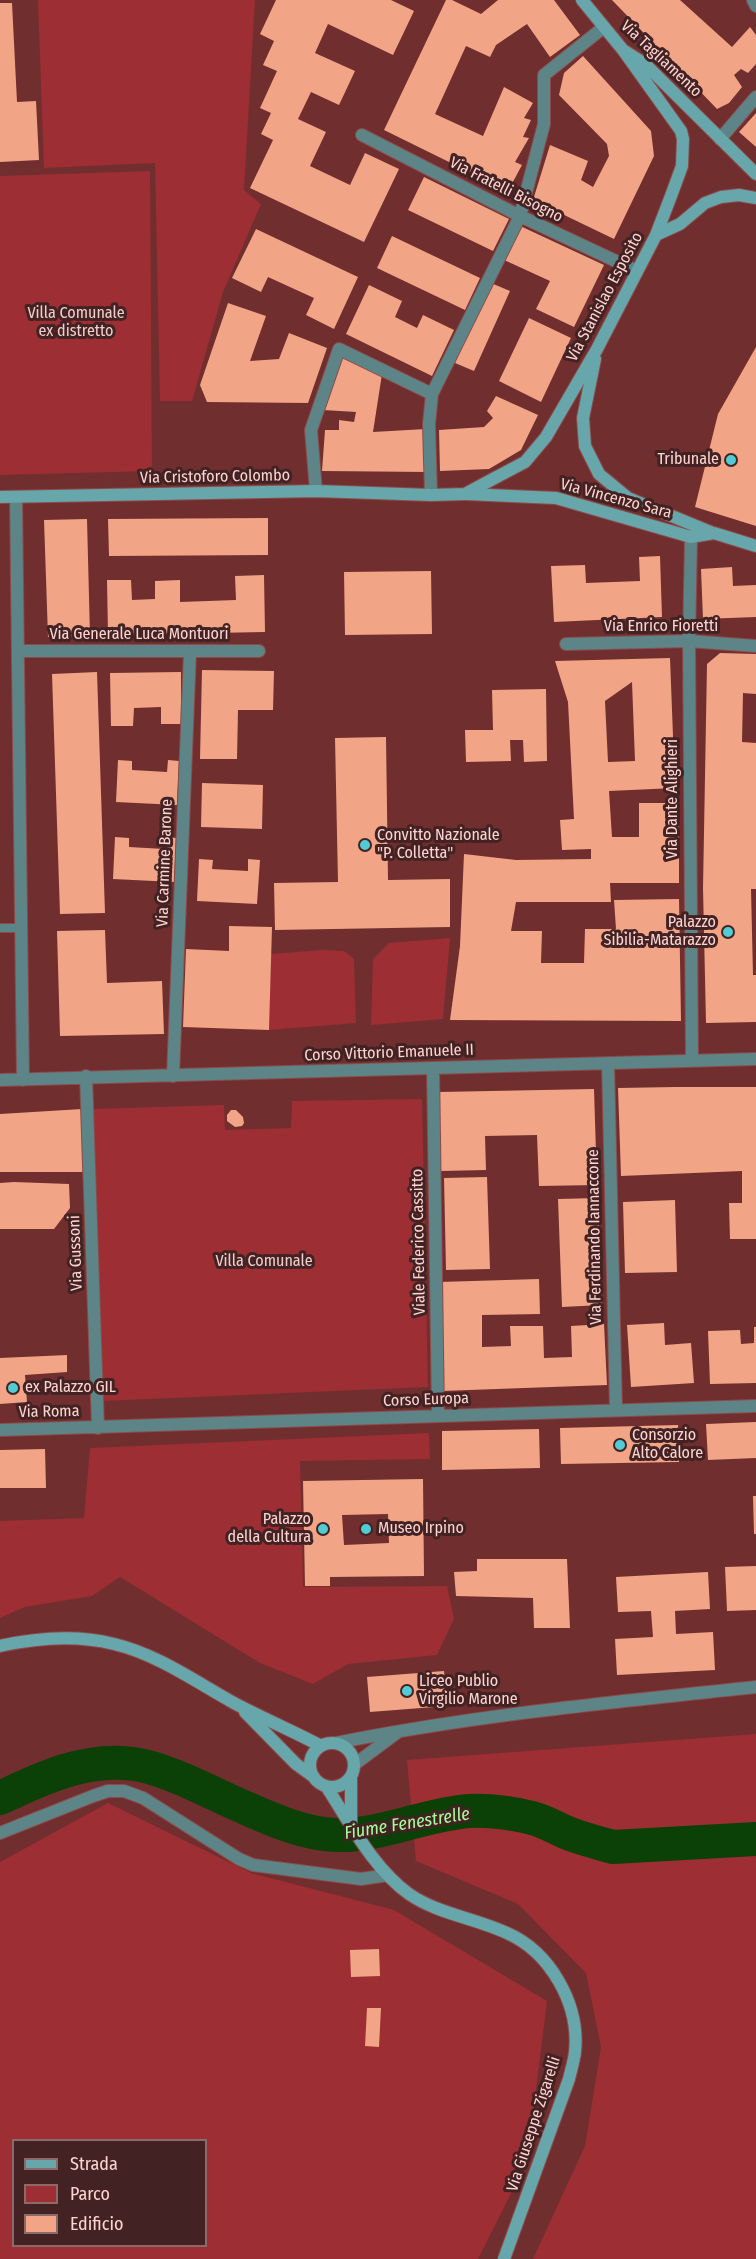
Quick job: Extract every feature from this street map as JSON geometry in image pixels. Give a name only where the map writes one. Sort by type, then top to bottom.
[{"type":"street","name":"Via Tagliamento","points":[[582,0],[623,50],[645,64],[756,174]]},
{"type":"street","points":[[753,0],[756,6]]},
{"type":"street","points":[[431,495],[429,424],[432,394],[520,216],[544,124],[544,75],[604,27]]},
{"type":"street","name":"Via Stanislao Esposito","points":[[431,495],[465,494],[525,462],[546,437],[597,349],[656,235],[681,166],[683,139],[675,121],[623,50]]},
{"type":"street","points":[[720,139],[756,97]]},
{"type":"street","name":"Via Fratelli Bisogno","points":[[362,135],[520,216],[637,271]]},
{"type":"street","points":[[656,235],[680,224],[705,202],[739,195],[756,198]]},
{"type":"street","points":[[316,490],[311,430],[339,349],[432,394]]},
{"type":"street","points":[[597,349],[583,418],[585,446],[598,474],[628,498],[714,533]]},
{"type":"street","name":"Via Cristoforo Colombo","points":[[0,497],[316,490],[431,495]]},
{"type":"street","name":"Via Vincenzo Sara","points":[[465,494],[556,498],[691,537],[714,533],[756,546]]},
{"type":"street","points":[[16,497],[23,1080]]},
{"type":"street","name":"Via Dante Alighieri","points":[[691,537],[689,641],[692,1060]]},
{"type":"street","name":"Via Enrico Fioretti","points":[[566,644],[689,641],[756,646]]},
{"type":"street","name":"Via Generale Luca Montuori","points":[[18,651],[259,651]]},
{"type":"street","name":"Via Carmine Barone","points":[[173,1076],[190,652]]},
{"type":"street","name":"Corso Vittorio Emanuele II","points":[[0,1080],[756,1059]]},
{"type":"street","name":"Via Ferdinando Iannaccone","points":[[608,1063],[616,1410]]},
{"type":"street","name":"Viale Federico Cassitto","points":[[433,1068],[438,1416]]},
{"type":"street","name":"Via Gussoni","points":[[86,1076],[98,1428]]},
{"type":"street","name":"Corso Europa","points":[[98,1428],[756,1406]]},
{"type":"street","name":"Via Roma","points":[[0,1430],[98,1428]]},
{"type":"street","points":[[0,1646],[30,1640],[78,1640],[114,1644],[156,1660],[237,1705],[321,1746]]},
{"type":"street","points":[[314,1777],[310,1771],[311,1757],[321,1746],[401,1730],[546,1709],[756,1687]]},
{"type":"street","points":[[237,1705],[296,1764],[326,1786],[339,1786],[351,1777]]},
{"type":"street","points":[[351,1823],[351,1777],[355,1764],[401,1730]]},
{"type":"street","points":[[336,1743],[350,1751],[355,1764]]},
{"type":"street","name":"Via Giuseppe Zigarelli","points":[[326,1786],[388,1875],[413,1896],[432,1906],[508,1933],[529,1946],[551,1966],[564,1994],[573,2021],[575,2051],[569,2079],[504,2259]]},
{"type":"street","points":[[0,1833],[93,1796],[108,1791],[124,1791],[143,1798],[239,1860],[253,1864],[362,1879],[388,1875]]},
{"type":"lane","points":[[0,928],[22,928]]},
{"type":"green space","points":[[38,0],[255,0],[244,190],[261,204],[223,292],[192,401],[160,401],[155,163],[44,168]]},
{"type":"green space","name":"Villa Comunale ex distretto","points":[[150,171],[152,471],[0,475],[0,176]]},
{"type":"green space","points":[[450,938],[443,1019],[371,1025],[373,959],[389,943]]},
{"type":"green space","points":[[322,950],[344,951],[354,959],[356,1023],[269,1030],[271,954]]},
{"type":"green space","name":"Villa Comunale","points":[[422,1099],[428,1387],[103,1401],[92,1109],[224,1105],[225,1130],[291,1128],[292,1101]]},
{"type":"green space","points":[[429,1433],[430,1459],[300,1461],[303,1587],[447,1586],[454,1619],[437,1655],[348,1664],[313,1684],[260,1663],[120,1577],[92,1596],[25,1607],[0,1618],[0,1521],[84,1518],[90,1448]]},
{"type":"green space","points":[[756,1734],[756,2259],[533,2259],[585,2146],[601,2047],[586,1973],[518,1904],[416,1861],[407,1760]]},
{"type":"green space","points":[[108,1803],[251,1873],[394,1910],[547,2001],[527,2162],[478,2259],[0,2259],[0,1862]]},
{"type":"building","points":[[276,0],[391,0],[414,11],[393,55],[328,24],[315,53],[355,71],[339,105],[311,92],[298,119],[326,132],[310,166],[350,185],[365,153],[399,169],[364,242],[250,188],[273,140],[261,134],[271,113],[260,108],[277,71],[263,65],[274,41],[260,34]]},
{"type":"building","points":[[446,0],[452,0],[481,14],[498,0],[554,0],[580,35],[550,57],[527,24],[496,45],[490,57],[466,46],[435,114],[483,136],[504,87],[533,103],[524,118],[531,120],[523,137],[529,138],[515,162],[522,165],[508,191],[384,130]]},
{"type":"building","points":[[612,0],[680,0],[732,47],[750,27],[756,35],[756,64],[748,73],[741,69],[734,75],[742,87],[729,103],[717,109]]},
{"type":"building","points":[[0,3],[12,3],[17,102],[36,101],[39,160],[0,162]]},
{"type":"building","points":[[583,56],[651,131],[654,156],[614,239],[533,200],[550,145],[588,161],[581,180],[593,187],[609,156],[607,144],[559,95],[564,73]]},
{"type":"building","points":[[756,113],[756,147],[739,132]]},
{"type":"building","points":[[424,177],[509,219],[493,251],[408,210]]},
{"type":"building","points":[[518,225],[604,265],[574,327],[536,309],[550,281],[502,259]]},
{"type":"building","points":[[256,229],[358,277],[334,329],[306,315],[314,298],[268,277],[261,292],[232,278]]},
{"type":"building","points":[[392,236],[480,278],[465,310],[377,268]]},
{"type":"building","points":[[491,283],[510,291],[474,371],[455,363]]},
{"type":"building","points":[[369,285],[402,301],[395,317],[417,328],[423,315],[454,330],[432,376],[346,334]]},
{"type":"building","points":[[228,303],[266,316],[250,361],[279,359],[289,333],[327,348],[308,403],[207,402],[200,385]]},
{"type":"building","points":[[529,318],[571,338],[541,402],[499,381]]},
{"type":"building","name":"Tribunale","points":[[756,347],[756,526],[695,507],[718,414]]},
{"type":"building","points":[[340,355],[382,374],[373,432],[426,429],[429,472],[322,471],[325,430],[339,430],[339,420],[354,422],[356,412],[323,410]]},
{"type":"building","points":[[496,396],[538,415],[521,450],[489,469],[440,471],[439,430],[484,427],[493,418],[487,411]]},
{"type":"building","points":[[268,518],[268,555],[109,556],[108,519]]},
{"type":"building","points":[[87,519],[90,636],[48,637],[44,520]]},
{"type":"building","points":[[660,556],[662,617],[554,622],[551,566],[585,565],[586,583],[640,581],[639,557]]},
{"type":"building","points":[[732,567],[733,586],[756,585],[756,617],[703,619],[701,569]]},
{"type":"building","points":[[431,571],[432,634],[345,635],[344,572]]},
{"type":"building","points":[[264,575],[265,632],[108,635],[107,580],[131,580],[132,600],[155,599],[155,581],[180,580],[180,602],[236,600],[235,576]]},
{"type":"building","points":[[720,653],[756,654],[756,694],[743,693],[742,742],[756,743],[756,889],[751,889],[756,1022],[706,1023],[703,888],[707,664]]},
{"type":"building","points":[[670,658],[675,788],[609,791],[612,837],[639,837],[639,803],[679,803],[679,883],[610,883],[611,902],[516,902],[511,931],[542,931],[541,963],[584,963],[585,929],[616,929],[614,900],[679,899],[681,1021],[450,1020],[460,946],[464,854],[516,860],[591,859],[591,849],[562,850],[560,820],[574,819],[568,702],[555,661]],"holes":[[[632,682],[635,761],[608,762],[605,701]]]},
{"type":"building","points":[[202,670],[274,671],[273,710],[238,710],[237,759],[200,759]]},
{"type":"building","points":[[97,672],[105,913],[60,914],[52,674]]},
{"type":"building","points":[[181,672],[181,724],[161,724],[161,707],[134,708],[133,726],[111,726],[110,673]]},
{"type":"building","points":[[546,689],[547,761],[524,762],[523,740],[510,740],[511,761],[466,762],[465,730],[493,730],[492,690]]},
{"type":"building","points":[[386,737],[388,880],[450,879],[450,927],[275,930],[274,883],[338,882],[335,738]]},
{"type":"building","points":[[118,760],[132,761],[132,770],[167,772],[168,760],[179,761],[177,805],[116,802]]},
{"type":"building","points":[[202,783],[263,785],[262,829],[201,827]]},
{"type":"building","points":[[115,837],[129,838],[129,847],[164,849],[165,837],[176,838],[174,882],[113,879]]},
{"type":"building","points":[[199,859],[213,860],[212,869],[248,871],[248,859],[260,860],[257,904],[197,901]]},
{"type":"building","points":[[229,926],[272,927],[269,1030],[183,1027],[186,949],[229,951]]},
{"type":"building","points":[[105,930],[107,983],[162,981],[164,1034],[60,1036],[57,931]]},
{"type":"building","points":[[756,1087],[756,1239],[730,1239],[729,1203],[742,1203],[742,1171],[621,1176],[618,1088]]},
{"type":"building","points":[[594,1089],[597,1185],[539,1186],[537,1135],[485,1136],[486,1170],[441,1171],[439,1092]]},
{"type":"building","points":[[82,1109],[83,1172],[0,1172],[0,1114]]},
{"type":"building","points":[[231,1110],[236,1110],[243,1117],[242,1126],[235,1127],[227,1121],[227,1115]]},
{"type":"building","points":[[487,1177],[490,1269],[446,1270],[444,1178]]},
{"type":"building","points":[[0,1183],[69,1184],[70,1208],[54,1229],[0,1229]]},
{"type":"building","points":[[598,1198],[602,1305],[562,1307],[558,1199]]},
{"type":"building","points":[[675,1200],[677,1272],[625,1273],[623,1202]]},
{"type":"building","points":[[539,1279],[540,1314],[482,1315],[482,1347],[511,1346],[510,1326],[543,1326],[544,1358],[572,1357],[571,1326],[604,1324],[607,1385],[442,1391],[439,1282]]},
{"type":"building","points":[[664,1323],[665,1345],[691,1343],[694,1383],[631,1387],[627,1325]]},
{"type":"building","points":[[754,1327],[756,1327],[756,1383],[710,1384],[708,1331],[740,1330],[741,1344],[754,1343]]},
{"type":"building","name":"ex Palazzo GIL","points":[[67,1355],[67,1372],[25,1375],[27,1402],[0,1404],[0,1358]]},
{"type":"building","points":[[756,1422],[756,1458],[708,1460],[706,1424]]},
{"type":"building","name":"Consorzio Alto Calore","points":[[678,1425],[679,1462],[561,1464],[560,1428]]},
{"type":"building","points":[[539,1429],[540,1468],[442,1470],[442,1431]]},
{"type":"building","points":[[45,1449],[46,1488],[0,1488],[0,1450]]},
{"type":"building","name":"Palazzo della Cultura","points":[[423,1479],[424,1576],[330,1577],[330,1586],[305,1586],[303,1481]],"holes":[[[388,1514],[389,1543],[344,1545],[342,1515]]]},
{"type":"building","points":[[753,1496],[756,1496],[756,1534],[754,1534]]},
{"type":"building","points":[[477,1559],[567,1559],[570,1628],[534,1628],[533,1598],[456,1596],[454,1572],[477,1571]]},
{"type":"building","points":[[756,1566],[756,1610],[727,1611],[725,1567]]},
{"type":"building","points":[[708,1572],[710,1609],[675,1611],[676,1634],[713,1632],[715,1670],[617,1675],[615,1639],[653,1637],[651,1611],[618,1612],[616,1577]]},
{"type":"building","name":"Liceo Publio Virgilio Marone","points":[[444,1671],[447,1706],[370,1712],[367,1677]]},
{"type":"building","points":[[379,1949],[380,1976],[351,1977],[350,1950]]},
{"type":"building","points":[[367,2008],[381,2008],[379,2047],[365,2046]]},
{"type":"waterway","name":"Fiume Fenestrelle","points":[[0,1798],[65,1771],[82,1766],[116,1763],[134,1764],[161,1771],[280,1822],[324,1834],[369,1833],[436,1816],[477,1811],[500,1812],[532,1818],[570,1834],[613,1847],[756,1839]]},
{"type":"place","name":"Tribunale","points":[[731,460]]},
{"type":"place","name":"Convitto Nazionale \"P. Colletta\"","points":[[365,845]]},
{"type":"place","name":"Palazzo Sibilia-Matarazzo","points":[[728,932]]},
{"type":"place","name":"ex Palazzo GIL","points":[[13,1388]]},
{"type":"place","name":"Consorzio Alto Calore","points":[[620,1445]]},
{"type":"place","name":"Palazzo della Cultura","points":[[323,1529]]},
{"type":"place","name":"Museo Irpino","points":[[366,1529]]},
{"type":"place","name":"Liceo Publio Virgilio Marone","points":[[407,1691]]}]
